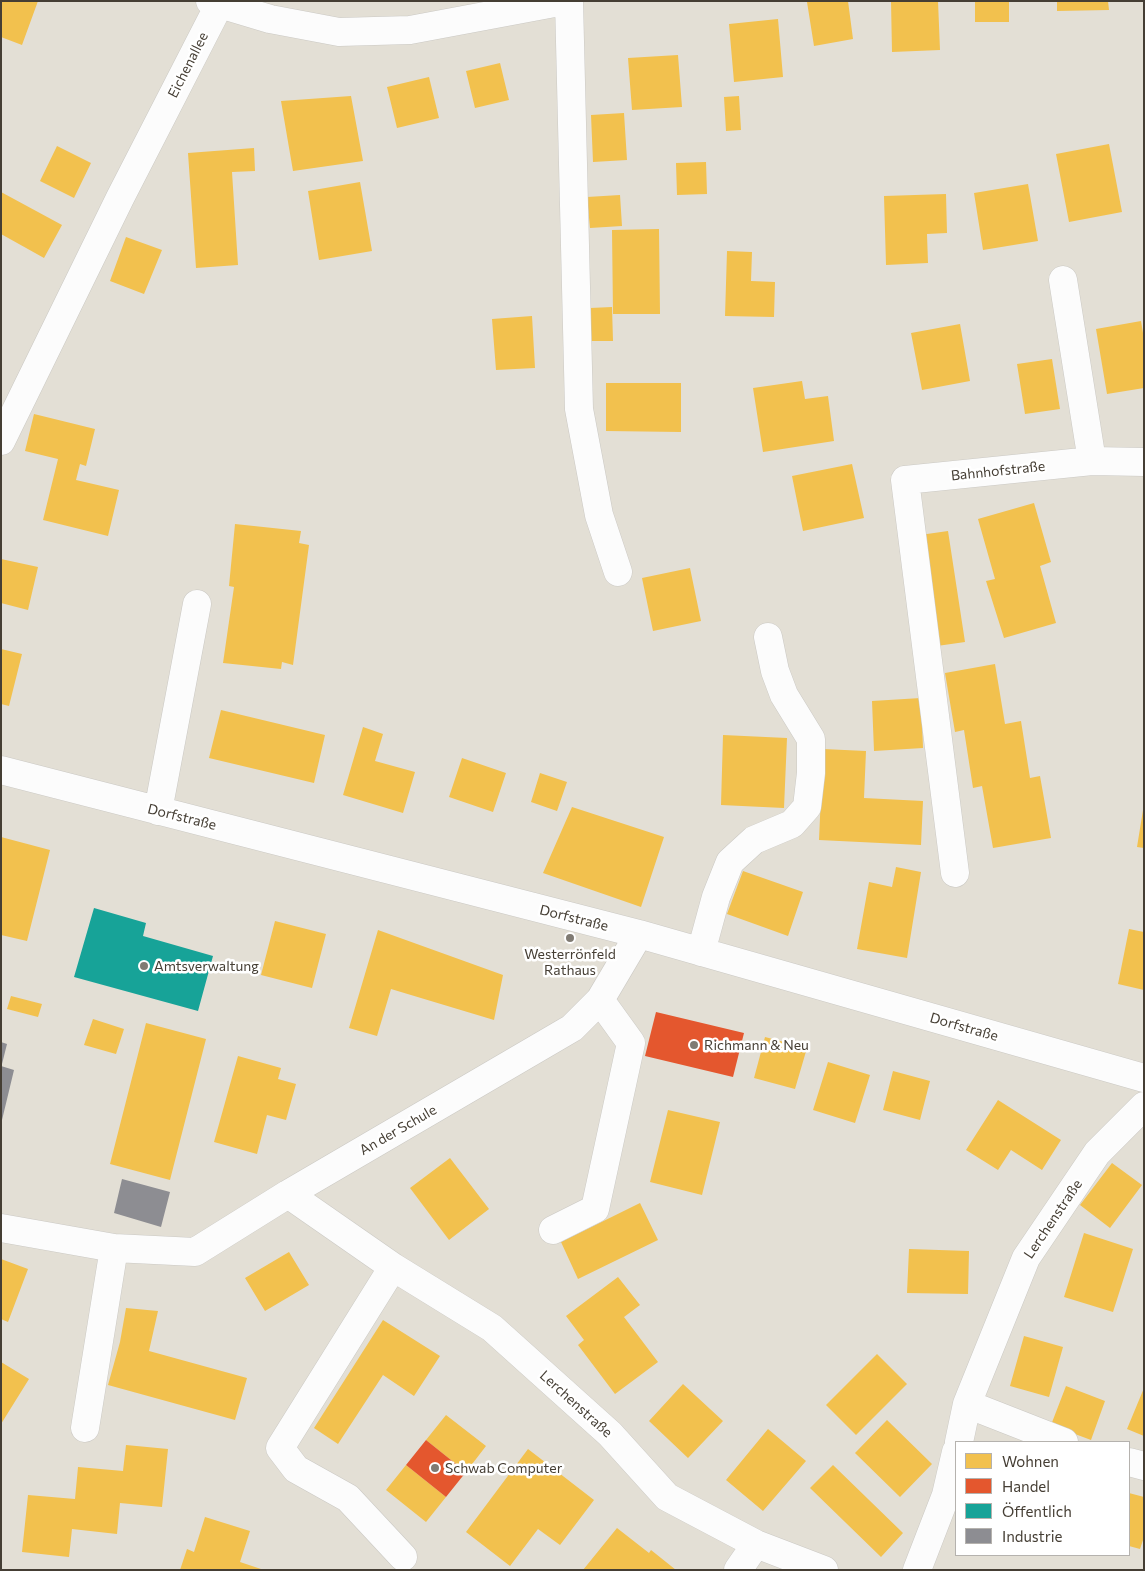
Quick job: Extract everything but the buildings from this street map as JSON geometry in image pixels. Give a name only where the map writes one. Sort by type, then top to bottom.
[{"type":"street","name":"Eichenallee","points":[[1,441],[214,3],[273,10],[339,32],[410,30],[566,1]]},
{"type":"street","points":[[570,1],[579,409],[599,515],[618,572]]},
{"type":"street","points":[[1062,280],[1092,461]]},
{"type":"street","name":"Bahnhofstraße","points":[[955,873],[904,480],[1092,461],[1144,462]]},
{"type":"street","points":[[158,811],[197,604]]},
{"type":"street","points":[[700,952],[716,897],[730,862],[754,840],[792,824],[807,807],[811,773],[811,739],[784,695],[775,671],[768,637]]},
{"type":"street","name":"Dorfstraße","points":[[1,770],[639,934],[1144,1078]]},
{"type":"street","name":"An der Schule","points":[[1,1228],[114,1248],[195,1252],[288,1194],[572,1028],[600,1000],[639,934]]},
{"type":"street","points":[[553,1230],[596,1208],[631,1043],[600,1000]]},
{"type":"street","name":"Lerchenstraße","points":[[958,1441],[968,1404],[1026,1258],[1097,1153],[1144,1106]]},
{"type":"street","name":"Lerchenstraße","points":[[288,1194],[393,1267],[492,1328],[610,1434],[667,1497],[756,1544],[824,1570]]},
{"type":"street","points":[[85,1428],[114,1248]]},
{"type":"street","points":[[393,1267],[280,1448],[296,1469],[348,1498],[403,1557]]},
{"type":"street","points":[[968,1404],[1061,1441]]},
{"type":"street","points":[[917,1570],[946,1494],[955,1456]]},
{"type":"street","points":[[1130,1462],[1144,1466]]},
{"type":"street","points":[[738,1570],[756,1544]]},
{"type":"shaded area","points":[[1,1],[1144,1],[1144,1570],[1,1570]]},
{"type":"place","name":"Westerrönfeld Rathaus","points":[[570,938]]},
{"type":"place","name":"Amtsverwaltung","points":[[144,966]]},
{"type":"place","name":"Richmann & Neu","points":[[694,1045]]},
{"type":"place","name":"Schwab Computer","points":[[435,1468]]}]
